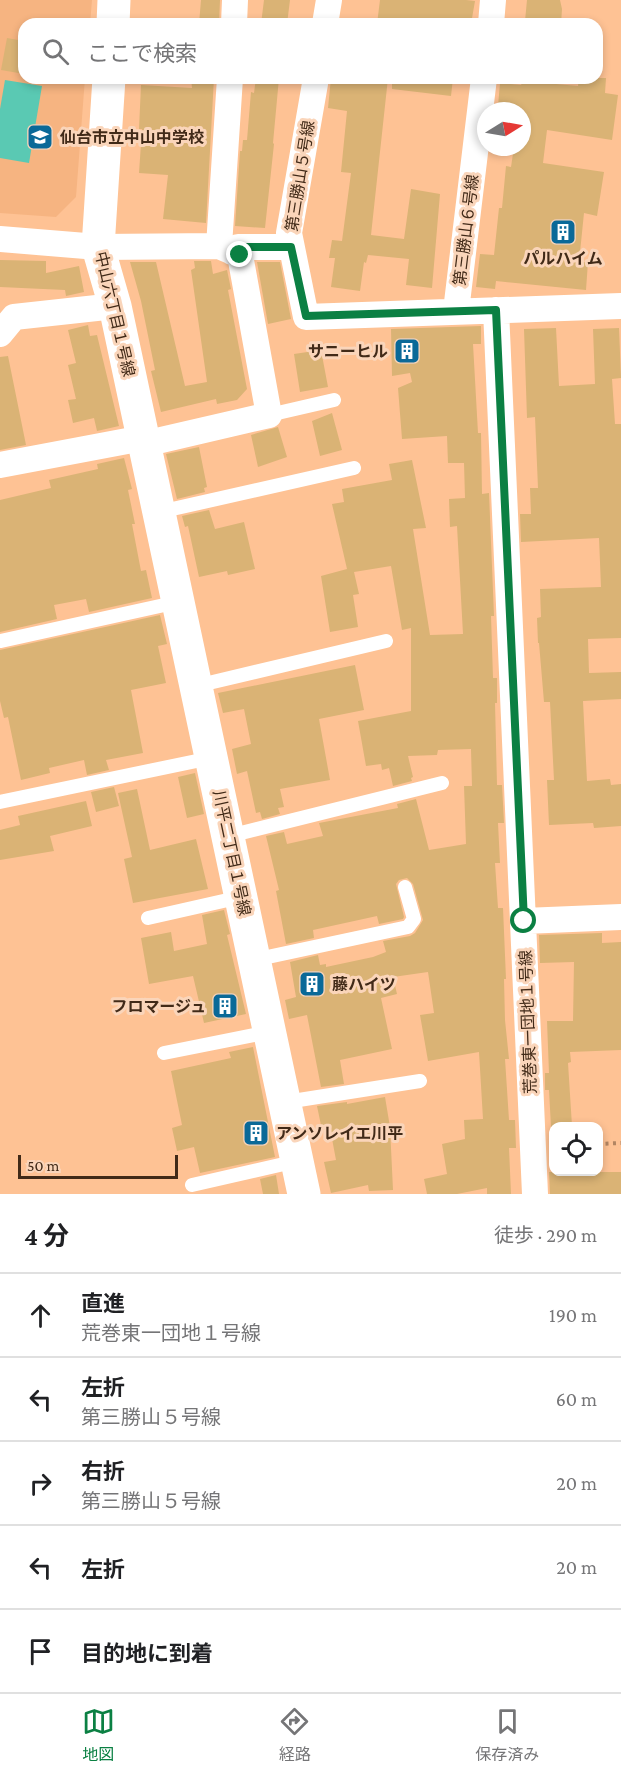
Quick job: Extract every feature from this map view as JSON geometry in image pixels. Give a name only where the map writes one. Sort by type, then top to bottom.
[{"type":"street","points":[[113,18],[114,0]]},
{"type":"street","points":[[234,18],[235,0]]},
{"type":"street","points":[[326,18],[329,0]]},
{"type":"street","points":[[492,18],[494,0]]},
{"type":"street","name":"中山六丁目１号線","points":[[109,84],[98,246],[115,306],[159,512]]},
{"type":"street","points":[[226,249],[230,84]]},
{"type":"street","name":"第三勝山５号線","points":[[315,84],[288,233],[306,316],[621,306]]},
{"type":"street","name":"第三勝山６号線","points":[[456,311],[483,84]]},
{"type":"street","points":[[0,239],[98,246],[226,249],[291,247]]},
{"type":"street","points":[[0,465],[144,441],[269,415],[240,255],[226,249]]},
{"type":"street","points":[[0,334],[14,317],[115,306]]},
{"type":"street","name":"荒巻東一団地１号線","points":[[496,310],[535,1194]]},
{"type":"street","name":"川平二丁目１号線","points":[[159,512],[304,1194]]},
{"type":"street","points":[[524,921],[621,917]]},
{"type":"lane","points":[[269,415],[334,400]]},
{"type":"lane","points":[[159,512],[354,468]]},
{"type":"lane","points":[[1,640],[178,602]]},
{"type":"lane","points":[[196,686],[386,641]]},
{"type":"lane","points":[[0,802],[211,758]]},
{"type":"lane","points":[[229,836],[442,783]]},
{"type":"lane","points":[[254,960],[408,927],[414,919],[405,887]]},
{"type":"lane","points":[[148,918],[241,897]]},
{"type":"lane","points":[[164,1053],[269,1032]]},
{"type":"lane","points":[[286,1102],[420,1081]]},
{"type":"lane","points":[[192,1185],[297,1161]]},
{"type":"path","points":[[603,1144],[621,1143]]},
{"type":"shaded area","name":"仙台市立中山中学校","points":[[0,0],[92,0],[90,18],[18,18],[18,84],[85,84],[76,197],[56,217],[0,213]]},
{"type":"water","points":[[5,80],[18,82],[18,84],[42,86],[29,163],[0,158],[0,109]]},
{"type":"building","points":[[201,0],[220,0],[219,18],[200,18]]},
{"type":"building","points":[[264,0],[290,0],[288,18],[262,18]]},
{"type":"building","points":[[380,0],[475,1],[472,18],[378,18]]},
{"type":"building","points":[[527,0],[560,0],[561,18],[525,18]]},
{"type":"building","points":[[7,38],[18,40],[18,73],[1,70]]},
{"type":"building","points":[[603,78],[606,78],[605,93],[618,95],[612,140],[547,130],[543,163],[604,172],[597,216],[584,213],[579,262],[588,262],[586,290],[496,281],[495,289],[476,287],[480,254],[494,255],[506,166],[511,167],[513,156],[531,156],[531,102],[498,102],[500,84],[578,86],[578,84],[603,84]]},
{"type":"building","points":[[192,84],[214,84],[206,223],[163,219],[168,175],[139,173],[142,129],[139,129],[141,85],[192,88]]},
{"type":"building","points":[[255,84],[278,84],[265,228],[235,226],[240,151],[242,151],[243,140],[247,140],[251,92],[254,93]]},
{"type":"building","points":[[330,84],[387,84],[371,235],[404,239],[411,189],[440,194],[432,288],[406,285],[409,259],[368,255],[366,263],[364,262],[360,291],[331,287],[335,258],[329,258],[332,240],[342,241],[351,173],[341,172],[347,111],[328,108]]},
{"type":"building","points":[[392,84],[452,84],[451,96],[392,89]]},
{"type":"building","points":[[0,260],[46,261],[46,273],[79,266],[84,292],[66,296],[65,290],[0,287]]},
{"type":"building","points":[[194,261],[211,261],[213,274],[227,270],[231,289],[228,290],[247,389],[237,400],[217,404],[216,399],[161,412],[151,371],[155,370],[141,301],[130,262],[156,262],[185,386],[207,382],[191,270],[195,268]]},
{"type":"building","points":[[257,262],[280,262],[291,319],[268,324]]},
{"type":"building","points":[[88,325],[90,336],[97,335],[119,426],[97,431],[94,418],[73,423],[68,400],[76,399],[68,365],[76,363],[68,330]]},
{"type":"building","points":[[481,326],[481,344],[473,344],[478,433],[481,433],[482,494],[489,493],[494,616],[491,616],[493,678],[497,678],[497,703],[495,703],[497,785],[502,785],[504,823],[498,823],[500,863],[495,863],[498,908],[503,908],[505,1020],[509,1059],[505,1059],[509,1120],[515,1120],[516,1148],[509,1148],[511,1194],[487,1194],[487,1188],[457,1194],[427,1194],[424,1179],[447,1174],[442,1144],[465,1139],[464,1120],[483,1119],[479,1052],[428,1061],[420,1015],[434,1013],[428,972],[393,977],[397,994],[381,998],[392,1049],[340,1060],[344,1084],[321,1087],[307,1015],[289,1019],[285,1000],[296,997],[290,962],[318,955],[320,965],[326,964],[326,967],[373,957],[386,952],[383,941],[415,933],[423,920],[413,884],[407,878],[399,880],[396,884],[403,919],[379,924],[377,916],[313,930],[314,938],[286,944],[276,891],[279,890],[266,836],[284,832],[287,844],[323,836],[319,823],[398,808],[397,804],[416,799],[429,850],[466,844],[464,786],[472,786],[471,749],[438,750],[437,755],[408,756],[412,781],[393,786],[389,768],[382,770],[381,764],[366,766],[358,721],[411,711],[411,628],[402,630],[391,566],[354,572],[359,594],[353,595],[358,627],[330,632],[321,576],[347,569],[332,504],[344,502],[342,489],[392,480],[389,464],[412,460],[426,528],[413,529],[430,635],[463,634],[457,526],[450,527],[449,499],[465,498],[464,463],[448,463],[447,436],[402,439],[398,388],[412,382],[410,373],[392,376],[391,329]]},
{"type":"building","points":[[556,328],[559,386],[595,384],[593,329],[619,328],[621,378],[612,379],[615,424],[621,424],[621,638],[588,639],[589,673],[621,672],[621,699],[583,701],[587,781],[610,779],[611,785],[621,784],[621,826],[594,828],[593,823],[549,825],[547,780],[554,780],[550,702],[544,702],[538,643],[537,618],[541,617],[540,589],[601,587],[599,538],[521,542],[520,514],[531,514],[530,488],[538,488],[535,417],[527,418],[524,329]]},
{"type":"building","points":[[321,350],[328,387],[300,392],[294,354]]},
{"type":"building","points":[[8,356],[26,445],[0,450],[0,357]]},
{"type":"building","points":[[332,413],[342,450],[320,456],[312,421]]},
{"type":"building","points":[[278,427],[287,457],[258,467],[251,435]]},
{"type":"building","points":[[199,447],[207,487],[204,488],[205,492],[177,499],[166,454]]},
{"type":"building","points":[[124,458],[132,489],[128,490],[141,571],[146,570],[152,598],[89,612],[86,599],[54,605],[57,619],[0,632],[0,500],[51,488],[49,480],[98,469],[97,464]]},
{"type":"building","points":[[209,510],[215,529],[244,522],[255,569],[228,575],[227,571],[199,577],[188,526],[185,527],[182,516]]},
{"type":"building","points":[[160,615],[167,644],[158,646],[166,683],[131,690],[143,753],[106,760],[109,770],[87,775],[84,760],[49,768],[50,773],[21,780],[8,717],[4,718],[0,701],[0,650]]},
{"type":"building","points":[[355,665],[364,710],[319,719],[330,780],[280,789],[284,807],[278,808],[280,814],[262,819],[260,812],[256,813],[247,771],[237,774],[232,749],[251,744],[244,709],[223,713],[218,693]]},
{"type":"building","points":[[195,773],[204,814],[187,818],[178,777]]},
{"type":"building","points":[[114,787],[119,806],[96,812],[91,792]]},
{"type":"building","points":[[137,789],[150,850],[196,839],[208,889],[133,903],[124,859],[132,857],[118,793]]},
{"type":"building","points":[[86,801],[92,826],[50,836],[54,851],[0,860],[0,830],[20,825],[18,816]]},
{"type":"building","points":[[224,910],[230,934],[227,935],[246,1014],[204,1023],[193,976],[149,984],[141,938],[171,932],[174,951],[207,944],[202,915]]},
{"type":"building","points":[[602,933],[602,943],[621,942],[621,1050],[570,1052],[571,1062],[568,1063],[572,1122],[551,1122],[549,1090],[545,1090],[545,1073],[549,1073],[547,1021],[573,1021],[574,962],[540,963],[539,935]]},
{"type":"building","points":[[253,1047],[275,1157],[200,1173],[194,1147],[177,1151],[172,1128],[182,1125],[171,1071],[231,1058],[229,1052]]},
{"type":"building","points":[[385,1097],[390,1127],[393,1190],[369,1191],[368,1185],[331,1193],[324,1162],[336,1160],[330,1128],[322,1130],[317,1106],[347,1102],[347,1104]]},
{"type":"building","points":[[603,1172],[621,1172],[621,1194],[550,1194],[549,1176],[603,1176]]},
{"type":"building","points":[[276,1175],[279,1194],[263,1194],[260,1179]]},
{"type":"place","name":"仙台市立中山中学校","points":[[40,137]]},
{"type":"place","name":"パルハイム","points":[[563,232]]},
{"type":"place","name":"サニーヒル","points":[[407,351]]},
{"type":"place","name":"藤ハイツ","points":[[312,984]]},
{"type":"place","name":"フロマージュ","points":[[225,1006]]},
{"type":"place","name":"アンソレイエ川平","points":[[256,1133]]},
{"type":"route","points":[[240,255],[232,252],[238,247],[291,247],[306,316],[496,310],[524,921]]}]
